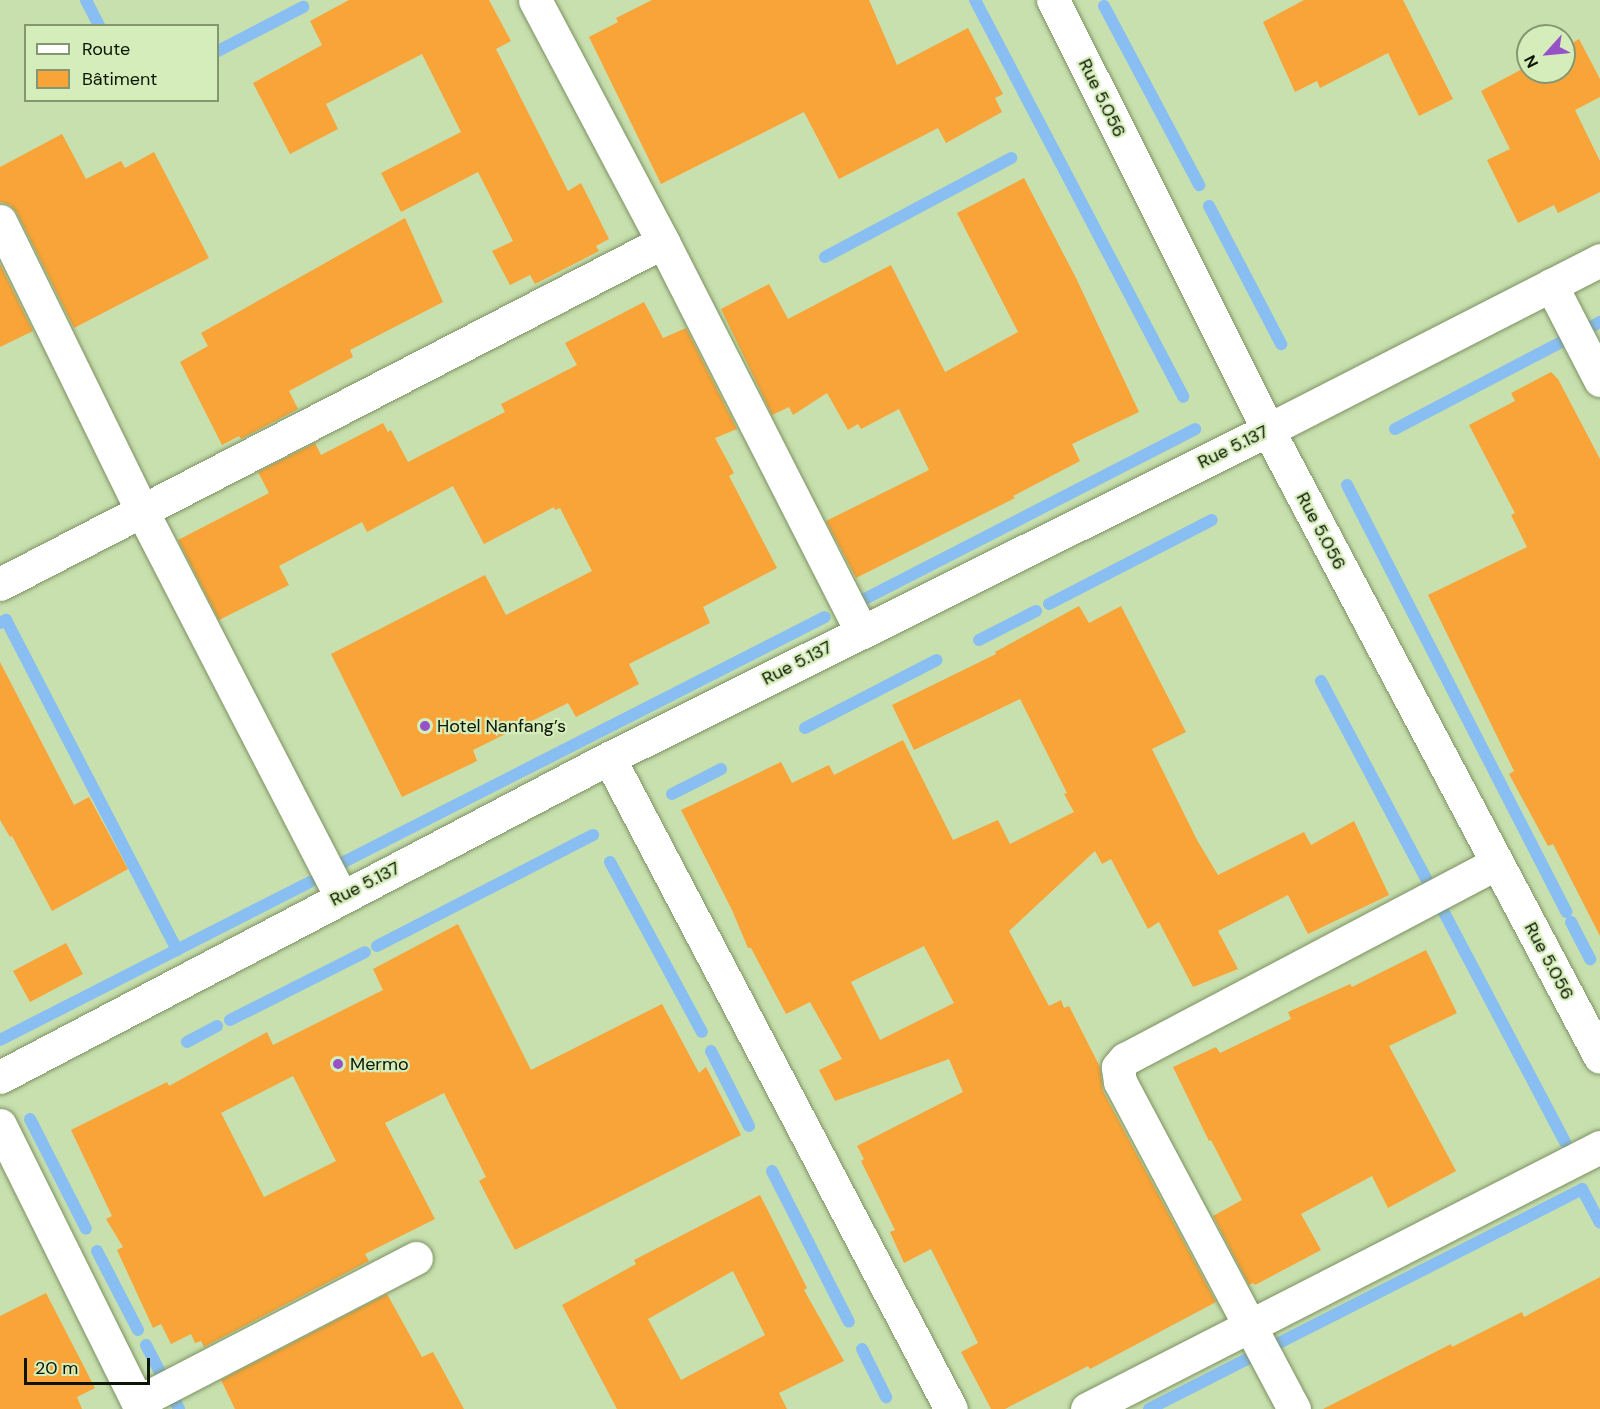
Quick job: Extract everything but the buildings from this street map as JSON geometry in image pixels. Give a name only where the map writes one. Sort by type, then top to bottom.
[{"type":"street","points":[[535,0],[663,242],[861,630]]},
{"type":"street","name":"Rue 5.056","points":[[1053,0],[1268,430],[1600,1057]]},
{"type":"street","points":[[0,221],[142,511],[341,896]]},
{"type":"street","points":[[0,584],[663,242]]},
{"type":"street","name":"Rue 5.137","points":[[0,1077],[341,896],[609,758],[861,630],[1268,430],[1600,260]]},
{"type":"street","points":[[1551,285],[1600,380]]},
{"type":"street","points":[[609,758],[951,1409]]},
{"type":"street","points":[[1294,1409],[1120,1082],[1118,1066],[1125,1059],[1497,863]]},
{"type":"street","points":[[0,1125],[139,1405],[416,1258]]},
{"type":"street","points":[[1087,1409],[1600,1147]]},
{"type":"waterway","points":[[86,0],[98,24]]},
{"type":"waterway","points":[[975,0],[1183,397]]},
{"type":"waterway","points":[[1104,6],[1199,185]]},
{"type":"waterway","points":[[219,50],[303,7]]},
{"type":"waterway","points":[[825,257],[1011,158]]},
{"type":"waterway","points":[[1209,206],[1281,344]]},
{"type":"waterway","points":[[1589,328],[1600,322]]},
{"type":"waterway","points":[[1395,429],[1569,338]]},
{"type":"waterway","points":[[851,606],[1195,429]]},
{"type":"waterway","points":[[1347,485],[1566,912]]},
{"type":"waterway","points":[[1049,604],[1212,520]]},
{"type":"waterway","points":[[979,640],[1036,611]]},
{"type":"waterway","points":[[330,869],[825,617]]},
{"type":"waterway","points":[[0,623],[6,620],[177,950]]},
{"type":"waterway","points":[[805,728],[937,660]]},
{"type":"waterway","points":[[1321,681],[1430,886]]},
{"type":"waterway","points":[[672,794],[721,769]]},
{"type":"waterway","points":[[377,946],[593,835]]},
{"type":"waterway","points":[[610,862],[702,1032]]},
{"type":"waterway","points":[[0,1040],[310,882]]},
{"type":"waterway","points":[[1439,903],[1565,1142]]},
{"type":"waterway","points":[[1571,922],[1590,959]]},
{"type":"waterway","points":[[230,1020],[365,952]]},
{"type":"waterway","points":[[187,1042],[217,1026]]},
{"type":"waterway","points":[[711,1051],[749,1126]]},
{"type":"waterway","points":[[30,1119],[86,1229]]},
{"type":"waterway","points":[[772,1171],[849,1322]]},
{"type":"waterway","points":[[1273,1346],[1582,1189],[1600,1223]]},
{"type":"waterway","points":[[97,1251],[138,1330]]},
{"type":"waterway","points":[[146,1345],[179,1409]]},
{"type":"waterway","points":[[862,1349],[886,1397]]},
{"type":"waterway","points":[[1149,1409],[1257,1354]]},
{"type":"place","name":"Hotel Nanfang’s","points":[[425,726]]},
{"type":"place","name":"Mermo","points":[[338,1064]]}]
